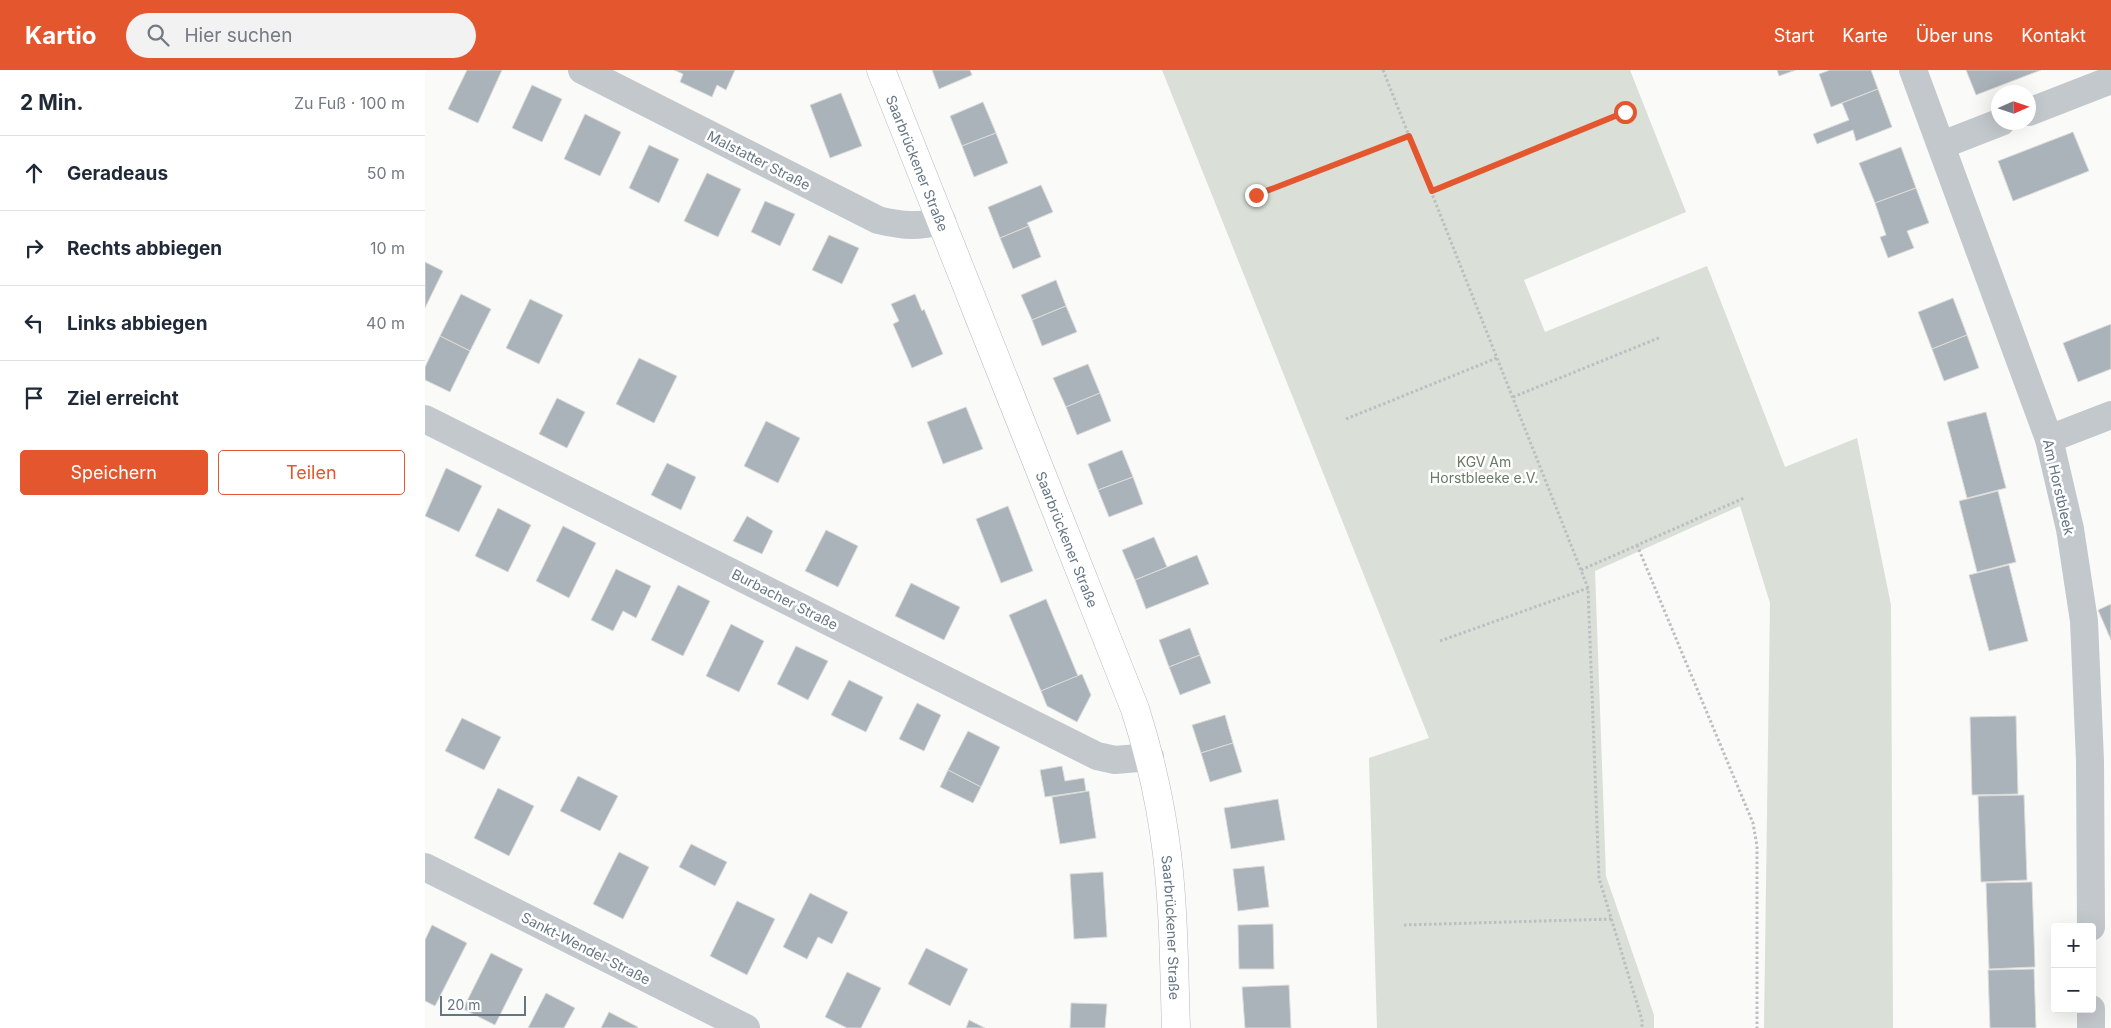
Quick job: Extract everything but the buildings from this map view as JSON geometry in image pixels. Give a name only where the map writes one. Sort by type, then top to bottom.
[{"type":"street","name":"Malstatter Straße","points":[[582,70],[878,220],[902,226],[921,226],[942,221]]},
{"type":"street","name":"Saarbrückener Straße","points":[[881,70],[1135,709],[1149,757],[1167,852],[1172,899],[1176,1028]]},
{"type":"street","name":"Am Horstbleek","points":[[1913,70],[2049,439],[2070,529],[2084,621],[2101,760],[2091,923]]},
{"type":"street","points":[[2036,109],[2111,80]]},
{"type":"street","points":[[1942,145],[1991,126]]},
{"type":"street","points":[[2049,439],[2111,415]]},
{"type":"street","name":"Burbacher Straße","points":[[425,419],[1097,756],[1115,760],[1149,757]]},
{"type":"street","name":"Sankt-Wendel-Straße","points":[[425,867],[746,1028]]},
{"type":"street","points":[[2091,1013],[2091,1028]]},
{"type":"path","points":[[1383,70],[1588,588],[1599,878],[1642,1020],[1642,1028]]},
{"type":"path","points":[[1432,191],[1625,112]]},
{"type":"path","points":[[1256,195],[1409,136]]},
{"type":"path","points":[[1513,397],[1661,337]]},
{"type":"path","points":[[1346,419],[1497,358]]},
{"type":"path","points":[[1581,570],[1744,498]]},
{"type":"path","points":[[1637,545],[1753,823],[1757,846],[1757,1028]]},
{"type":"path","points":[[1440,641],[1588,588]]},
{"type":"path","points":[[1404,925],[1611,918]]},
{"type":"green space","name":"KGV Am Horstbleeke e.V.","points":[[1162,70],[1630,70],[1686,212],[1524,280],[1545,332],[1707,266],[1785,467],[1857,438],[1891,605],[1893,1028],[1764,1028],[1770,603],[1740,506],[1595,571],[1606,876],[1654,1015],[1654,1028],[1377,1028],[1369,758],[1429,738]]},
{"type":"route","points":[[1256,195],[1409,136],[1432,191],[1625,112]]}]
